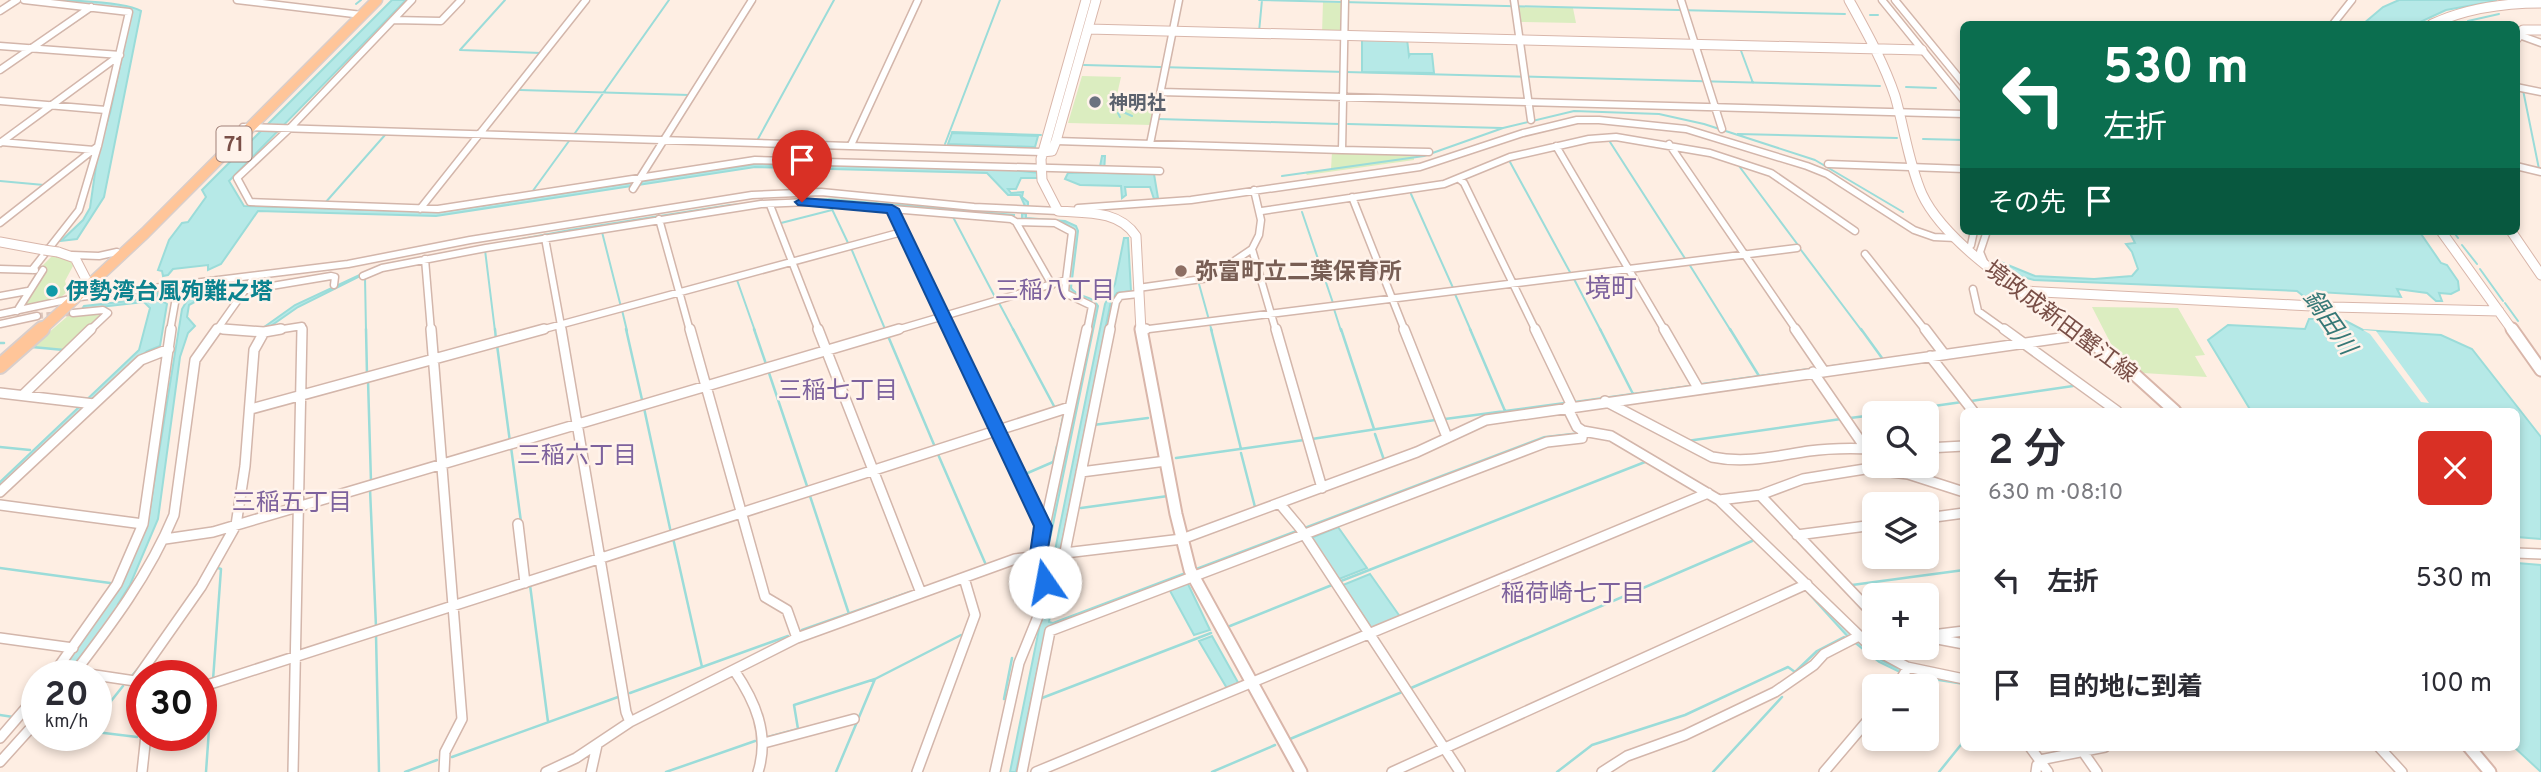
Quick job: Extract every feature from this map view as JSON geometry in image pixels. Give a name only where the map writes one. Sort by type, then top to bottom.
[{"type":"main road","name":"71","points":[[0,366],[75,298],[250,127],[362,10],[377,0]]},
{"type":"main road","name":"71","points":[[89,284],[117,252],[250,127]]},
{"type":"main road","name":"71","points":[[0,358],[75,298]]},
{"type":"street","points":[[0,11],[17,0]]},
{"type":"street","points":[[24,0],[129,12],[79,210],[32,270]]},
{"type":"street","points":[[237,0],[362,10]]},
{"type":"street","points":[[275,0],[362,10]]},
{"type":"street","points":[[412,0],[236,180],[251,203],[438,209],[755,160],[842,162],[1041,174],[1102,170],[1160,171]]},
{"type":"street","points":[[393,20],[441,21],[461,0]]},
{"type":"street","points":[[420,209],[586,0]]},
{"type":"street","points":[[633,189],[752,0]]},
{"type":"street","points":[[842,162],[918,0]]},
{"type":"street","points":[[1058,210],[1041,174],[1042,152],[1086,0]]},
{"type":"street","points":[[250,127],[1052,151],[1096,0]]},
{"type":"street","points":[[1150,144],[1179,0]]},
{"type":"street","points":[[1681,0],[1722,129]]},
{"type":"street","name":"境政成新田蟹江線","points":[[1849,0],[1875,49],[1900,113],[1912,167],[1922,194],[1956,238],[1985,264],[2133,373],[2172,408]]},
{"type":"street","points":[[1882,0],[1919,50],[1960,96]]},
{"type":"street","points":[[1895,0],[1960,79]]},
{"type":"street","points":[[2335,21],[2352,0]]},
{"type":"street","points":[[1345,1],[1345,150]]},
{"type":"street","points":[[2522,1],[2541,11]]},
{"type":"street","points":[[2439,21],[2461,12],[2522,1],[2541,3]]},
{"type":"street","points":[[1514,4],[1531,120]]},
{"type":"street","points":[[0,70],[93,7]]},
{"type":"street","points":[[1088,29],[1919,50]]},
{"type":"street","points":[[2520,34],[2523,30],[2541,30]]},
{"type":"street","points":[[2520,38],[2541,43]]},
{"type":"street","points":[[0,46],[120,55]]},
{"type":"street","points":[[0,142],[120,55]]},
{"type":"street","points":[[2520,88],[2541,92]]},
{"type":"street","points":[[1161,92],[1960,114]]},
{"type":"street","points":[[0,101],[106,110]]},
{"type":"street","points":[[1058,210],[1154,204],[1420,167],[1523,133],[1577,120],[1633,121],[1686,129],[1807,166],[1826,174],[1914,230],[1934,237],[1956,238]]},
{"type":"street","points":[[1262,212],[1461,181],[1510,157],[1616,137],[1728,158],[1771,173],[1855,231]]},
{"type":"street","points":[[1056,141],[1429,152]]},
{"type":"street","points":[[0,142],[96,148]]},
{"type":"street","points":[[1669,145],[1862,437]]},
{"type":"street","points":[[1557,147],[1698,388]]},
{"type":"street","points":[[0,222],[96,148]]},
{"type":"street","points":[[1828,164],[1960,169]]},
{"type":"street","points":[[2520,167],[2541,172]]},
{"type":"street","points":[[1461,181],[1514,284],[1582,433]]},
{"type":"street","points":[[1063,552],[1116,302],[1120,296],[1138,291],[1209,278],[1252,249],[1256,243],[1262,212],[1254,190]]},
{"type":"street","points":[[0,314],[75,298],[194,281],[348,264],[470,240],[752,195],[821,192],[974,207],[1058,210],[1109,216],[1133,229],[1136,236],[1141,330],[1191,574],[1301,772]]},
{"type":"street","points":[[1353,199],[1447,436]]},
{"type":"street","points":[[363,276],[382,268],[544,238],[659,219],[809,202],[1062,224],[1070,228],[1072,232],[1065,293],[1092,306],[1043,526],[1046,568],[1041,610],[1019,663],[995,772]]},
{"type":"street","points":[[771,205],[921,593]]},
{"type":"street","points":[[892,209],[1043,526]]},
{"type":"street","points":[[659,219],[765,597],[787,610],[797,638]]},
{"type":"street","points":[[1016,222],[1052,285]]},
{"type":"street","points":[[251,409],[902,232]]},
{"type":"street","points":[[1967,248],[1971,245],[1973,235]]},
{"type":"street","points":[[1985,264],[1980,252],[1986,235]]},
{"type":"street","points":[[2444,235],[2541,370]]},
{"type":"street","points":[[2514,235],[2539,269]]},
{"type":"street","points":[[544,238],[602,558],[626,712],[630,722]]},
{"type":"street","points":[[0,242],[72,255],[99,256],[117,252]]},
{"type":"street","points":[[1141,330],[1797,248]]},
{"type":"street","points":[[1252,249],[1322,488]]},
{"type":"street","points":[[1866,254],[1944,354]]},
{"type":"street","points":[[72,255],[89,284]]},
{"type":"street","points":[[425,260],[462,719],[445,752],[444,772]]},
{"type":"street","points":[[0,269],[43,270],[18,311]]},
{"type":"street","points":[[84,660],[144,575],[165,539],[174,515],[195,360],[248,290],[255,276]]},
{"type":"street","points":[[248,290],[331,276],[335,277],[334,285]]},
{"type":"street","points":[[165,539],[213,533],[236,524],[1066,281]]},
{"type":"street","points":[[1973,289],[1978,312],[2113,408]]},
{"type":"street","points":[[0,296],[28,291]]},
{"type":"street","points":[[2022,291],[2332,307],[2499,312]]},
{"type":"street","points":[[64,660],[117,584],[143,524],[175,303]]},
{"type":"street","points":[[23,395],[108,313],[103,310],[73,313]]},
{"type":"street","points":[[0,324],[37,316]]},
{"type":"street","points":[[216,329],[264,332],[302,326],[293,772]]},
{"type":"street","points":[[150,660],[201,587],[236,524],[240,511],[251,409],[254,350],[264,332]]},
{"type":"street","points":[[546,772],[576,758],[630,722],[797,638],[964,578],[1044,554],[1156,544],[1182,539],[1417,452],[1486,420],[2083,335]]},
{"type":"street","points":[[0,492],[141,360],[169,349]]},
{"type":"street","points":[[1930,356],[1971,408]]},
{"type":"street","points":[[0,393],[93,404]]},
{"type":"street","points":[[1605,401],[1712,457],[1725,461],[1753,462],[1814,450],[1862,449]]},
{"type":"street","points":[[217,683],[1070,407]]},
{"type":"street","points":[[1022,772],[1050,631],[1302,532],[1547,442],[1582,433],[1611,436],[1705,495],[1719,500],[1805,585],[1854,639],[1881,657],[1906,672],[1960,679]]},
{"type":"street","points":[[1939,447],[1960,446]]},
{"type":"street","points":[[1081,472],[1166,461]]},
{"type":"street","points":[[1719,500],[1760,495],[1802,479],[1865,469],[1908,474],[1960,491]]},
{"type":"street","points":[[1036,772],[1705,495]]},
{"type":"street","points":[[1760,495],[1862,603]]},
{"type":"street","points":[[1280,504],[1302,532],[1460,772]]},
{"type":"street","points":[[0,505],[143,524]]},
{"type":"street","points":[[1939,516],[1960,514]]},
{"type":"street","points":[[518,524],[525,583]]},
{"type":"street","points":[[1797,535],[1862,527]]},
{"type":"street","points":[[2520,553],[2541,554]]},
{"type":"street","points":[[917,772],[975,615],[964,578]]},
{"type":"street","points":[[1392,772],[1805,585]]},
{"type":"street","points":[[1939,633],[1960,631]]},
{"type":"street","points":[[0,638],[73,648]]},
{"type":"street","points":[[1602,772],[1627,756],[1685,734],[1775,692],[1814,665],[1824,654],[1854,639]]},
{"type":"street","points":[[1939,639],[1960,643]]},
{"type":"street","points":[[734,670],[749,692],[764,743],[758,772]]},
{"type":"street","points":[[0,738],[21,714]]},
{"type":"street","points":[[764,743],[854,719]]},
{"type":"street","points":[[1824,772],[1862,727]]},
{"type":"street","points":[[0,762],[21,739]]},
{"type":"street","points":[[591,772],[597,745]]},
{"type":"street","points":[[142,772],[144,751]]},
{"type":"street","points":[[2041,766],[2076,751]]},
{"type":"street","points":[[2082,751],[2097,772]]},
{"type":"street","points":[[2383,751],[2402,772]]},
{"type":"street","points":[[2470,751],[2490,772]]},
{"type":"green space","points":[[1323,2],[1343,3],[1342,34],[1322,34]]},
{"type":"green space","points":[[1517,7],[1573,8],[1576,23],[1520,22]]},
{"type":"green space","name":"神明社","points":[[1082,76],[1121,77],[1114,108],[1155,109],[1152,125],[1068,123]]},
{"type":"green space","points":[[1332,152],[1431,153],[1414,160],[1307,175],[1305,172],[1331,169]]},
{"type":"green space","points":[[53,255],[70,259],[73,266],[65,281],[68,291],[60,298],[24,307],[45,269],[41,267]]},
{"type":"green space","points":[[2092,307],[2178,308],[2205,355],[2195,356],[2207,377],[2143,373],[2112,346]]},
{"type":"green space","points":[[95,312],[103,314],[70,350],[32,347],[69,315]]},
{"type":"water","points":[[35,0],[106,3],[141,11],[104,197],[77,239],[61,241],[83,220],[90,208],[98,152],[110,113],[131,14],[97,7],[37,48],[93,7]]},
{"type":"water","points":[[392,0],[406,0],[229,181],[244,206],[440,212],[756,164],[1012,170],[1040,173],[1039,178],[1021,178],[1016,189],[1008,189],[1011,193],[1023,192],[1022,197],[1028,202],[1028,206],[1025,206],[1020,195],[1008,195],[987,173],[755,167],[436,216],[258,211],[221,264],[208,270],[208,265],[173,269],[163,276],[162,271],[158,270],[169,240],[182,223],[188,222],[206,197],[202,190]]},
{"type":"water","points":[[2399,0],[2496,0],[2446,10],[2422,21],[2367,21],[2383,7]]},
{"type":"water","points":[[1362,39],[1407,39],[1409,56],[1432,54],[1434,73],[1362,72]]},
{"type":"water","points":[[952,133],[1038,136],[1035,147],[948,144]]},
{"type":"water","points":[[1102,156],[1105,156],[1104,173],[1154,174],[1158,198],[1154,199],[1150,187],[1125,187],[1126,195],[1122,198],[1121,186],[1080,185],[1065,179],[1068,173],[1099,172]]},
{"type":"water","points":[[829,199],[1015,215],[826,201],[766,203]]},
{"type":"water","points":[[758,203],[372,270],[298,307],[265,330],[260,330],[295,305],[381,265],[570,230]]},
{"type":"water","points":[[1022,213],[1026,214],[1026,218],[1065,221],[1076,226],[1078,231],[1071,288],[1096,302],[1098,306],[1049,544],[1044,544],[1094,304],[1068,291],[1074,229],[1064,223],[1022,219]]},
{"type":"water","points":[[2131,235],[2422,235],[2441,263],[2447,265],[2458,281],[2459,290],[2451,294],[2439,293],[2442,301],[2436,301],[2427,293],[2397,289],[2401,297],[2319,292],[2319,299],[2307,299],[2297,291],[2034,280],[2012,274],[1998,261],[2035,276],[2094,279],[2132,276],[2138,269],[2126,244],[2135,243]]},
{"type":"water","points":[[1124,238],[1128,238],[1131,291],[1117,293],[1111,301],[1057,567],[1049,622],[1053,623],[1544,437],[1579,433],[1607,436],[1720,503],[1862,644],[1862,648],[1717,503],[1609,439],[1581,435],[1545,440],[1046,629],[1016,772],[1010,772],[1105,304],[1115,284]]},
{"type":"water","points":[[202,287],[200,299],[189,305],[187,317],[195,326],[188,333],[180,357],[158,519],[130,585],[118,604],[120,605],[78,660],[68,660],[108,602],[130,563],[148,521],[182,309],[191,294]]},
{"type":"water","points":[[159,293],[157,298],[167,304],[160,346],[147,351],[0,488],[0,482],[139,350],[150,308],[144,302],[82,309],[84,306],[147,299],[151,294]]},
{"type":"water","name":"鍋田川","points":[[2312,306],[2327,307],[2336,320],[2346,321],[2363,330],[2441,335],[2472,349],[2518,408],[2249,408],[2208,340],[2228,325],[2305,329],[2309,319],[2321,319]]},
{"type":"water","points":[[2520,410],[2541,437],[2541,539],[2520,537]]},
{"type":"water","points":[[1338,527],[1367,568],[1339,579],[1311,538]]},
{"type":"water","points":[[2520,563],[2541,565],[2541,772],[2518,751]]},
{"type":"water","points":[[1370,574],[1401,618],[1373,630],[1343,585]]},
{"type":"water","points":[[1187,582],[1210,630],[1194,635],[1169,589]]},
{"type":"water","points":[[1212,636],[1240,686],[1228,690],[1199,641]]},
{"type":"water","points":[[1876,660],[1922,674],[1904,674]]},
{"type":"pier","points":[[2363,330],[2376,331],[2429,403],[2421,402],[2370,334]]},
{"type":"waterway","points":[[356,4],[361,0]]},
{"type":"waterway","points":[[505,0],[460,50],[541,53]]},
{"type":"waterway","points":[[604,92],[669,0]]},
{"type":"waterway","points":[[758,139],[834,0]]},
{"type":"waterway","points":[[945,144],[1000,0]]},
{"type":"waterway","points":[[1259,32],[1262,0]]},
{"type":"waterway","points":[[1262,0],[1845,14]]},
{"type":"waterway","points":[[2468,21],[2499,14]]},
{"type":"waterway","points":[[1870,15],[1878,15]]},
{"type":"waterway","points":[[1740,48],[1753,83]]},
{"type":"waterway","points":[[1084,65],[1753,83]]},
{"type":"waterway","points":[[1753,83],[1880,86]]},
{"type":"waterway","points":[[1906,87],[1936,88]]},
{"type":"waterway","points":[[520,90],[604,92]]},
{"type":"waterway","points":[[2523,90],[2539,169]]},
{"type":"waterway","points":[[575,133],[604,92]]},
{"type":"waterway","points":[[604,92],[689,95]]},
{"type":"waterway","points":[[1120,117],[1118,113],[1121,111],[1132,116]]},
{"type":"waterway","points":[[1282,176],[1424,156],[1503,128],[1574,111],[1659,114],[1704,124],[1815,160],[1903,212]]},
{"type":"waterway","points":[[1158,119],[1340,124]]},
{"type":"waterway","points":[[1348,124],[1502,128]]},
{"type":"waterway","points":[[952,132],[1041,135]]},
{"type":"waterway","points":[[1738,134],[1897,138]]},
{"type":"waterway","points":[[325,203],[385,135]]},
{"type":"waterway","points":[[1923,139],[1960,140]]},
{"type":"waterway","points":[[532,192],[569,141]]},
{"type":"waterway","points":[[1610,142],[1686,260]]},
{"type":"waterway","points":[[1510,162],[1571,274]]},
{"type":"waterway","points":[[1739,166],[1798,245]]},
{"type":"waterway","points":[[0,181],[44,185]]},
{"type":"waterway","points":[[1411,194],[1454,290]]},
{"type":"waterway","points":[[830,205],[849,245]]},
{"type":"waterway","points":[[781,223],[832,210]]},
{"type":"waterway","points":[[1302,212],[1333,303]]},
{"type":"waterway","points":[[953,217],[996,299]]},
{"type":"waterway","points":[[602,232],[621,307]]},
{"type":"waterway","points":[[2462,245],[2477,264]]},
{"type":"waterway","points":[[851,248],[885,329]]},
{"type":"waterway","points":[[485,250],[495,331]]},
{"type":"waterway","points":[[1801,250],[1862,331]]},
{"type":"waterway","points":[[1689,264],[1731,331]]},
{"type":"waterway","points":[[2480,269],[2503,301]]},
{"type":"waterway","points":[[365,277],[366,331]]},
{"type":"waterway","points":[[1574,279],[1601,331]]},
{"type":"waterway","points":[[737,280],[755,331]]},
{"type":"waterway","points":[[1199,284],[1209,320]]},
{"type":"waterway","points":[[1455,294],[1471,331]]},
{"type":"waterway","points":[[999,303],[1014,331]]},
{"type":"waterway","points":[[2505,303],[2518,321]]},
{"type":"waterway","points":[[1334,309],[1341,331]]},
{"type":"waterway","points":[[622,310],[627,331]]},
{"type":"waterway","points":[[1210,325],[1212,331]]},
{"type":"waterway","points":[[366,329],[367,375]]},
{"type":"waterway","points":[[495,329],[496,340]]},
{"type":"waterway","points":[[626,329],[643,404]]},
{"type":"waterway","points":[[754,329],[767,367]]},
{"type":"waterway","points":[[1013,329],[1055,408]]},
{"type":"waterway","points":[[1211,329],[1241,449]]},
{"type":"waterway","points":[[1341,329],[1374,429]]},
{"type":"waterway","points":[[1470,329],[1505,411]]},
{"type":"waterway","points":[[1600,329],[1633,394]]},
{"type":"waterway","points":[[1730,329],[1759,376]]},
{"type":"waterway","points":[[1861,329],[1882,358]]},
{"type":"waterway","points":[[888,336],[935,447]]},
{"type":"waterway","points":[[497,345],[510,442]]},
{"type":"waterway","points":[[32,347],[64,350]]},
{"type":"waterway","points":[[1826,367],[1847,364]]},
{"type":"waterway","points":[[1703,384],[1810,369]]},
{"type":"waterway","points":[[768,370],[808,489]]},
{"type":"waterway","points":[[368,380],[371,482]]},
{"type":"waterway","points":[[1633,394],[1691,386]]},
{"type":"waterway","points":[[1971,401],[2073,386]]},
{"type":"waterway","points":[[1575,402],[1633,394]]},
{"type":"waterway","points":[[1939,405],[1962,402]]},
{"type":"waterway","points":[[1505,411],[1565,403]]},
{"type":"waterway","points":[[644,408],[671,533]]},
{"type":"waterway","points":[[1445,419],[1505,411]]},
{"type":"waterway","points":[[1060,433],[1064,412]]},
{"type":"waterway","points":[[1850,418],[1862,416]]},
{"type":"waterway","points":[[1093,425],[1148,418]]},
{"type":"waterway","points":[[1687,441],[1841,419]]},
{"type":"waterway","points":[[1312,439],[1435,420]]},
{"type":"waterway","points":[[1375,434],[1384,460]]},
{"type":"waterway","points":[[1241,449],[1304,440]]},
{"type":"waterway","points":[[1023,475],[1053,462],[1057,446]]},
{"type":"waterway","points":[[0,447],[30,450]]},
{"type":"waterway","points":[[511,447],[521,522]]},
{"type":"waterway","points":[[1176,458],[1241,449]]},
{"type":"waterway","points":[[937,452],[986,565],[983,566]]},
{"type":"waterway","points":[[1241,453],[1255,507]]},
{"type":"waterway","points":[[1341,581],[1645,462]]},
{"type":"waterway","points":[[370,489],[376,627]]},
{"type":"waterway","points":[[809,493],[849,614]]},
{"type":"waterway","points":[[1081,508],[1168,496]]},
{"type":"waterway","points":[[673,538],[702,667]]},
{"type":"waterway","points":[[1411,688],[1752,541]]},
{"type":"waterway","points":[[0,568],[110,583]]},
{"type":"waterway","points":[[214,660],[221,569],[218,568]]},
{"type":"waterway","points":[[1852,585],[1960,571]]},
{"type":"waterway","points":[[1844,577],[1861,595]]},
{"type":"waterway","points":[[530,585],[548,722]]},
{"type":"waterway","points":[[1230,626],[1332,585]]},
{"type":"waterway","points":[[849,614],[910,592]]},
{"type":"waterway","points":[[802,630],[849,614]]},
{"type":"waterway","points":[[1042,698],[1211,633]]},
{"type":"waterway","points":[[376,635],[379,772]]},
{"type":"waterway","points":[[875,679],[961,635]]},
{"type":"waterway","points":[[630,693],[788,636]]},
{"type":"waterway","points":[[1557,772],[1592,745],[1685,715],[1788,667],[1795,672],[1817,651],[1844,637]]},
{"type":"waterway","points":[[1004,699],[1012,658]]},
{"type":"waterway","points":[[768,737],[798,729],[794,705],[875,679]]},
{"type":"waterway","points":[[836,772],[875,679]]},
{"type":"waterway","points":[[112,700],[123,686]]},
{"type":"waterway","points":[[1290,739],[1402,692]]},
{"type":"waterway","points":[[452,757],[618,697]]},
{"type":"waterway","points":[[1713,772],[1782,697]]},
{"type":"waterway","points":[[0,715],[13,717]]},
{"type":"waterway","points":[[112,734],[126,736]]},
{"type":"waterway","points":[[666,772],[755,741]]},
{"type":"waterway","points":[[1212,772],[1275,745]]},
{"type":"waterway","points":[[1939,772],[1960,746]]},
{"type":"waterway","points":[[206,772],[207,751]]},
{"type":"waterway","points":[[405,772],[437,760]]},
{"type":"tunnel","points":[[37,316],[73,313]]},
{"type":"place","name":"神明社","points":[[1095,102]]},
{"type":"place","name":"弥富町立二葉保育所","points":[[1181,271]]},
{"type":"place","name":"伊勢湾台風殉難之塔","points":[[52,291]]},
{"type":"district","name":"境町","points":[[1611,288]]},
{"type":"district","name":"三稲八丁目","points":[[1055,290]]},
{"type":"district","name":"三稲七丁目","points":[[838,390]]},
{"type":"district","name":"三稲六丁目","points":[[577,455]]},
{"type":"district","name":"三稲五丁目","points":[[292,502]]},
{"type":"district","name":"稲荷崎七丁目","points":[[1573,593]]},
{"type":"route","points":[[802,202],[892,209],[1043,526],[1039,554],[1045,554],[1045,582]]}]
